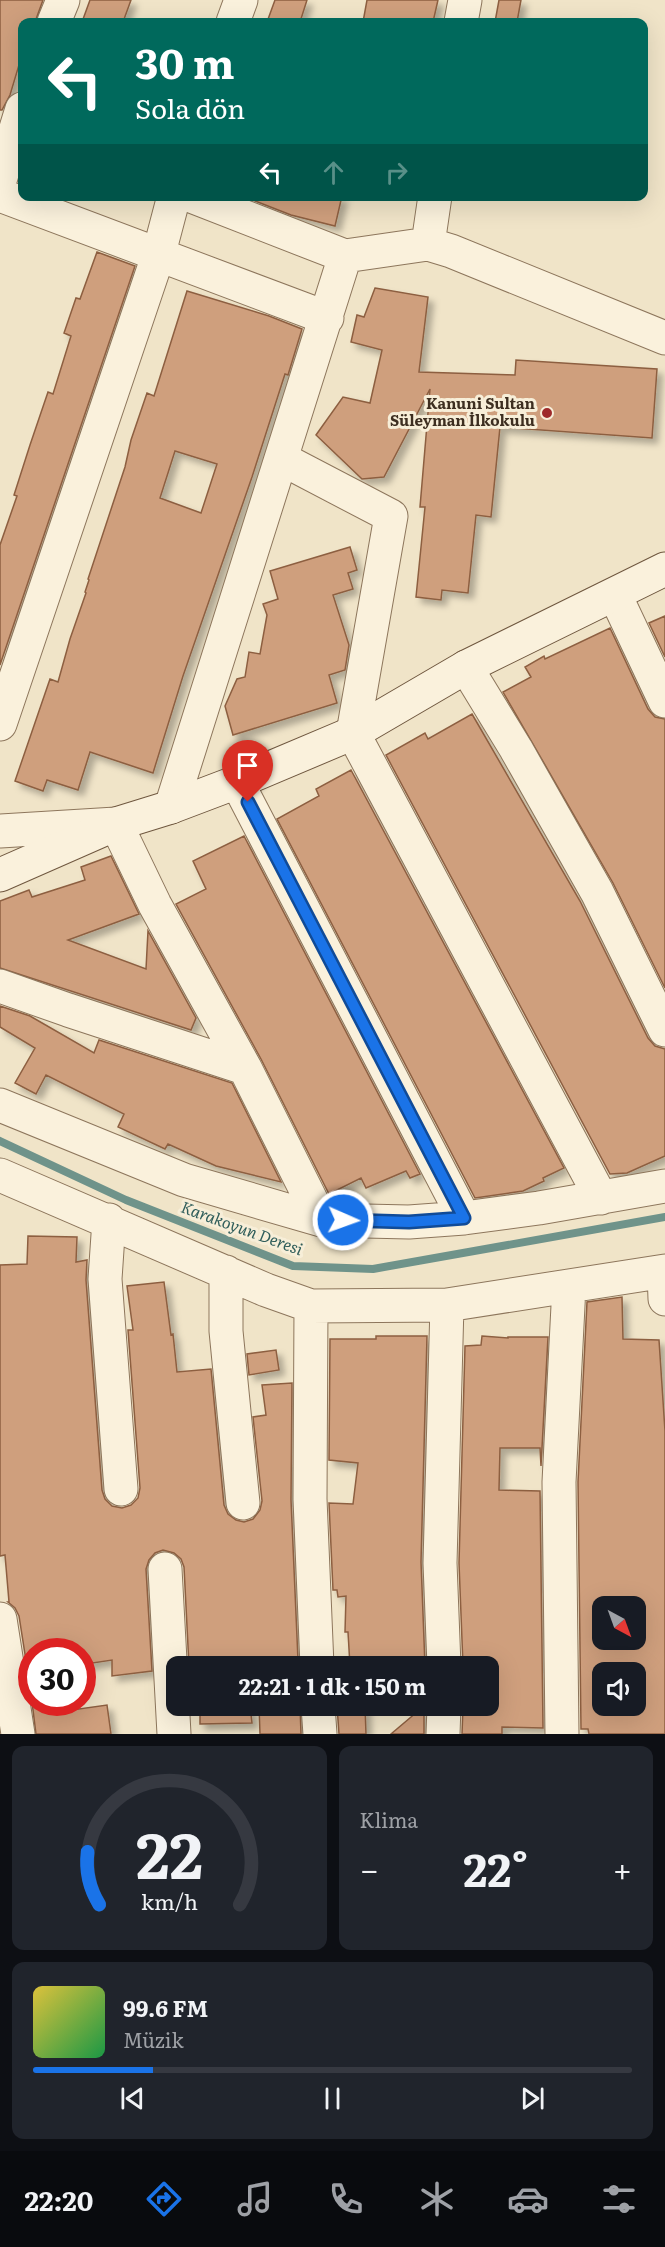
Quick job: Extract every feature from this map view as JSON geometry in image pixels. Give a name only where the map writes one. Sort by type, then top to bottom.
[{"type":"street","points":[[56,18],[63,0]]},
{"type":"street","points":[[234,18],[241,0]]},
{"type":"street","points":[[463,18],[465,0]]},
{"type":"street","points":[[0,180],[15,125]]},
{"type":"street","points":[[0,195],[327,318]]},
{"type":"street","points":[[0,724],[159,253],[173,201]]},
{"type":"street","points":[[205,201],[345,256],[428,244],[451,251],[665,338]]},
{"type":"street","points":[[428,244],[434,201]]},
{"type":"street","points":[[171,807],[345,256]]},
{"type":"street","points":[[282,459],[391,516],[353,733],[601,1197]]},
{"type":"street","points":[[0,875],[116,824],[171,807],[237,782],[353,733],[466,667],[665,569]]},
{"type":"street","points":[[615,595],[665,701]]},
{"type":"street","points":[[466,667],[516,749],[597,892],[665,1030]]},
{"type":"street","points":[[237,782],[464,1218]]},
{"type":"street","points":[[0,831],[116,824]]},
{"type":"street","points":[[116,824],[154,905],[245,1068],[321,1220]]},
{"type":"street","points":[[0,986],[245,1068]]},
{"type":"street","points":[[0,1105],[184,1180],[321,1220],[409,1222],[464,1218],[665,1186]]},
{"type":"street","points":[[0,1175],[109,1220],[266,1290],[311,1306],[447,1305],[569,1286],[664,1281]]},
{"type":"street","points":[[109,1220],[105,1279],[121,1489]]},
{"type":"street","points":[[226,1272],[225,1331],[243,1503]]},
{"type":"street","points":[[562,1734],[559,1482],[569,1286]]},
{"type":"street","points":[[444,1656],[440,1563],[447,1305]]},
{"type":"street","points":[[311,1306],[310,1499],[317,1656]]},
{"type":"street","points":[[165,1569],[174,1734]]},
{"type":"street","points":[[0,1619],[18,1734]]},
{"type":"street","points":[[319,1716],[320,1734]]},
{"type":"street","points":[[443,1734],[444,1716]]},
{"type":"building","points":[[0,0],[43,0],[36,18],[18,18],[18,68],[10,95],[0,110]]},
{"type":"building","points":[[90,0],[131,0],[124,18],[83,18]]},
{"type":"building","points":[[275,0],[307,0],[301,18],[268,18]]},
{"type":"building","points":[[367,0],[438,0],[434,18],[364,18]]},
{"type":"building","points":[[499,0],[521,0],[518,18],[496,18]]},
{"type":"building","points":[[255,201],[341,201],[335,226],[291,215]]},
{"type":"building","points":[[97,252],[135,266],[0,665],[0,545],[48,392],[53,394],[71,336],[64,333],[76,298],[80,299]]},
{"type":"building","points":[[375,288],[428,297],[419,372],[515,375],[516,360],[657,369],[652,438],[500,427],[491,517],[476,515],[468,593],[442,590],[441,600],[416,597],[425,507],[420,507],[430,389],[384,477],[362,479],[316,435],[343,397],[370,403],[382,350],[351,342],[357,315],[364,317]]},
{"type":"building","points":[[187,291],[269,316],[302,329],[183,676],[153,773],[90,752],[78,790],[47,780],[43,791],[15,781],[50,679],[58,682],[147,393],[154,396]],"holes":[[[175,451],[217,464],[201,513],[160,498]]]},
{"type":"building","points":[[350,547],[357,570],[348,573],[353,589],[333,595],[349,645],[345,670],[329,675],[337,703],[233,735],[225,706],[237,679],[245,677],[249,652],[260,654],[267,615],[263,604],[278,599],[270,571]]},
{"type":"building","points":[[665,616],[665,657],[649,623]]},
{"type":"building","points":[[610,628],[648,709],[655,717],[665,719],[665,988],[613,883],[503,692],[531,677],[525,667],[544,656],[545,659]]},
{"type":"building","points":[[472,714],[580,901],[648,1038],[655,1046],[665,1049],[665,1156],[627,1173],[610,1174],[386,755],[425,733],[428,739]]},
{"type":"building","points":[[351,770],[564,1168],[523,1191],[475,1198],[277,819],[319,796],[316,789]]},
{"type":"building","points":[[244,836],[420,1174],[410,1178],[406,1171],[366,1188],[361,1178],[329,1194],[261,1059],[176,904],[206,889],[193,861]]},
{"type":"building","points":[[111,856],[139,914],[68,940],[146,969],[148,931],[196,1018],[191,1030],[0,968],[0,901],[29,890],[32,897],[85,880],[81,867]]},
{"type":"building","points":[[0,1006],[30,1016],[94,1053],[99,1040],[232,1083],[281,1182],[216,1166],[168,1144],[165,1149],[118,1127],[124,1114],[46,1075],[36,1094],[15,1083],[35,1048],[0,1027]]},
{"type":"building","points":[[28,1236],[77,1237],[76,1262],[87,1260],[86,1280],[102,1490],[105,1499],[112,1506],[122,1508],[131,1505],[138,1498],[140,1488],[128,1330],[133,1330],[127,1286],[164,1282],[177,1372],[211,1369],[224,1505],[228,1514],[236,1520],[244,1522],[253,1519],[260,1510],[262,1501],[253,1417],[266,1415],[262,1385],[292,1383],[291,1500],[298,1656],[188,1656],[184,1567],[181,1559],[174,1553],[163,1550],[155,1553],[146,1569],[152,1671],[112,1676],[112,1660],[96,1662],[96,1638],[22,1638],[19,1616],[8,1602],[5,1555],[0,1556],[0,1265],[27,1264]]},
{"type":"building","points":[[622,1297],[623,1339],[659,1340],[665,1431],[665,1734],[589,1734],[588,1729],[581,1729],[578,1482],[587,1302]]},
{"type":"building","points":[[376,1336],[427,1336],[421,1562],[425,1656],[349,1656],[348,1632],[345,1632],[346,1596],[338,1597],[337,1590],[333,1590],[329,1503],[353,1504],[358,1463],[329,1460],[330,1339],[376,1339]]},
{"type":"building","points":[[482,1336],[548,1337],[541,1466],[540,1448],[500,1448],[499,1490],[540,1491],[543,1728],[502,1727],[502,1734],[462,1734],[463,1716],[499,1716],[499,1656],[463,1656],[459,1563],[465,1346],[481,1345]]},
{"type":"building","points":[[276,1350],[279,1370],[249,1375],[247,1354]]},
{"type":"building","points":[[107,1705],[111,1734],[36,1734],[34,1716],[96,1716],[96,1707]]},
{"type":"building","points":[[200,1716],[251,1716],[252,1723],[200,1724]]},
{"type":"building","points":[[259,1716],[300,1716],[301,1734],[260,1734]]},
{"type":"building","points":[[338,1716],[365,1716],[366,1734],[339,1734]]},
{"type":"building","points":[[412,1716],[424,1716],[424,1734],[391,1734]]},
{"type":"waterway","name":"Karakoyun Deresi","points":[[0,1141],[126,1200],[293,1266],[373,1269],[665,1217]]},
{"type":"place","name":"Kanuni Sultan Süleyman İlkokulu","points":[[547,413]]},
{"type":"route","points":[[248,802],[464,1218],[409,1222],[343,1220]]}]
